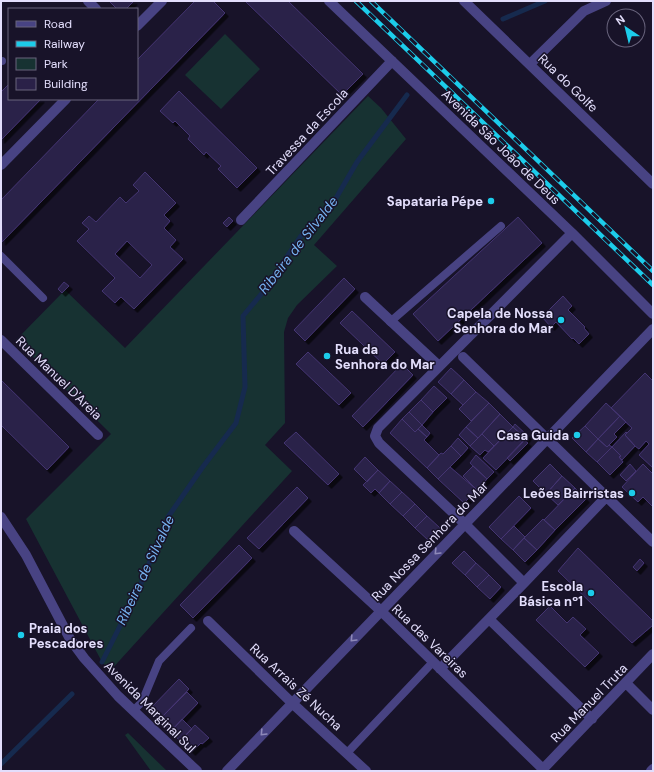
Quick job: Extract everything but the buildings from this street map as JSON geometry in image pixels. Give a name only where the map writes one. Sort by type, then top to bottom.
[{"type":"street","points":[[138,25],[162,1]]},
{"type":"street","name":"Avenida São João de Deus","points":[[330,1],[572,233],[653,314]]},
{"type":"street","name":"Rua do Golfe","points":[[464,1],[653,184]]},
{"type":"street","points":[[530,64],[584,11],[606,1]]},
{"type":"street","name":"Travessa da Escola","points":[[241,220],[392,61]]},
{"type":"street","points":[[1,165],[65,100]]},
{"type":"street","points":[[524,583],[465,524],[379,443],[375,436],[378,428],[572,233]]},
{"type":"street","points":[[365,297],[390,322],[439,366]]},
{"type":"street","name":"Rua Nossa Senhora do Mar","points":[[227,771],[653,329]]},
{"type":"street","name":"Rua Manuel D'Areia","points":[[1,340],[98,435]]},
{"type":"street","points":[[463,357],[653,542]]},
{"type":"street","points":[[436,665],[489,619],[607,496]]},
{"type":"street","name":"Avenida Marginal Sul","points":[[1,517],[26,555],[70,639],[79,652],[104,682],[197,771]]},
{"type":"street","name":"Rua das Vareiras","points":[[294,531],[380,611],[544,770]]},
{"type":"street","points":[[489,619],[592,719]]},
{"type":"street","name":"Rua Arrais Zé Nucha","points":[[208,621],[292,703],[366,771]]},
{"type":"street","name":"Rua Manuel Truta","points":[[544,770],[653,654]]},
{"type":"street","points":[[626,683],[653,710]]},
{"type":"lane","points":[[390,322],[501,226]]},
{"type":"lane","points":[[1,256],[43,298]]},
{"type":"lane","points":[[134,710],[142,702],[159,662],[191,628]]},
{"type":"lane","points":[[347,753],[436,665]]},
{"type":"green space","points":[[225,34],[260,69],[221,109],[185,75]]},
{"type":"green space","points":[[368,96],[381,108],[406,139],[314,245],[337,266],[297,305],[288,318],[284,332],[285,423],[265,445],[292,471],[110,671],[102,662],[26,519],[111,434],[16,340],[65,290],[125,348]]},
{"type":"green space","points":[[128,733],[167,771],[151,771],[125,735]]},
{"type":"waterway","name":"Ribeira de Silvalde","points":[[503,19],[545,1]]},
{"type":"waterway","name":"Ribeira de Silvalde","points":[[102,662],[140,586],[168,517],[236,423],[245,387],[243,316],[263,292],[301,236],[332,205],[357,162],[407,95]]},
{"type":"waterway","name":"Ribeira de Silvalde","points":[[1,764],[72,694]]},
{"type":"railway","points":[[356,1],[653,285]]},
{"type":"railway","points":[[371,1],[653,271]]},
{"type":"place","name":"Sapataria Pépe","points":[[491,201]]},
{"type":"place","name":"Capela de Nossa Senhora do Mar","points":[[561,320]]},
{"type":"place","name":"Rua da Senhora do Mar","points":[[327,356]]},
{"type":"place","name":"Casa Guida","points":[[577,435]]},
{"type":"place","name":"Leões Bairristas","points":[[632,493]]},
{"type":"place","name":"Escola Básica nº1","points":[[591,593]]},
{"type":"place","name":"Praia dos Pescadores","points":[[21,635]]}]
